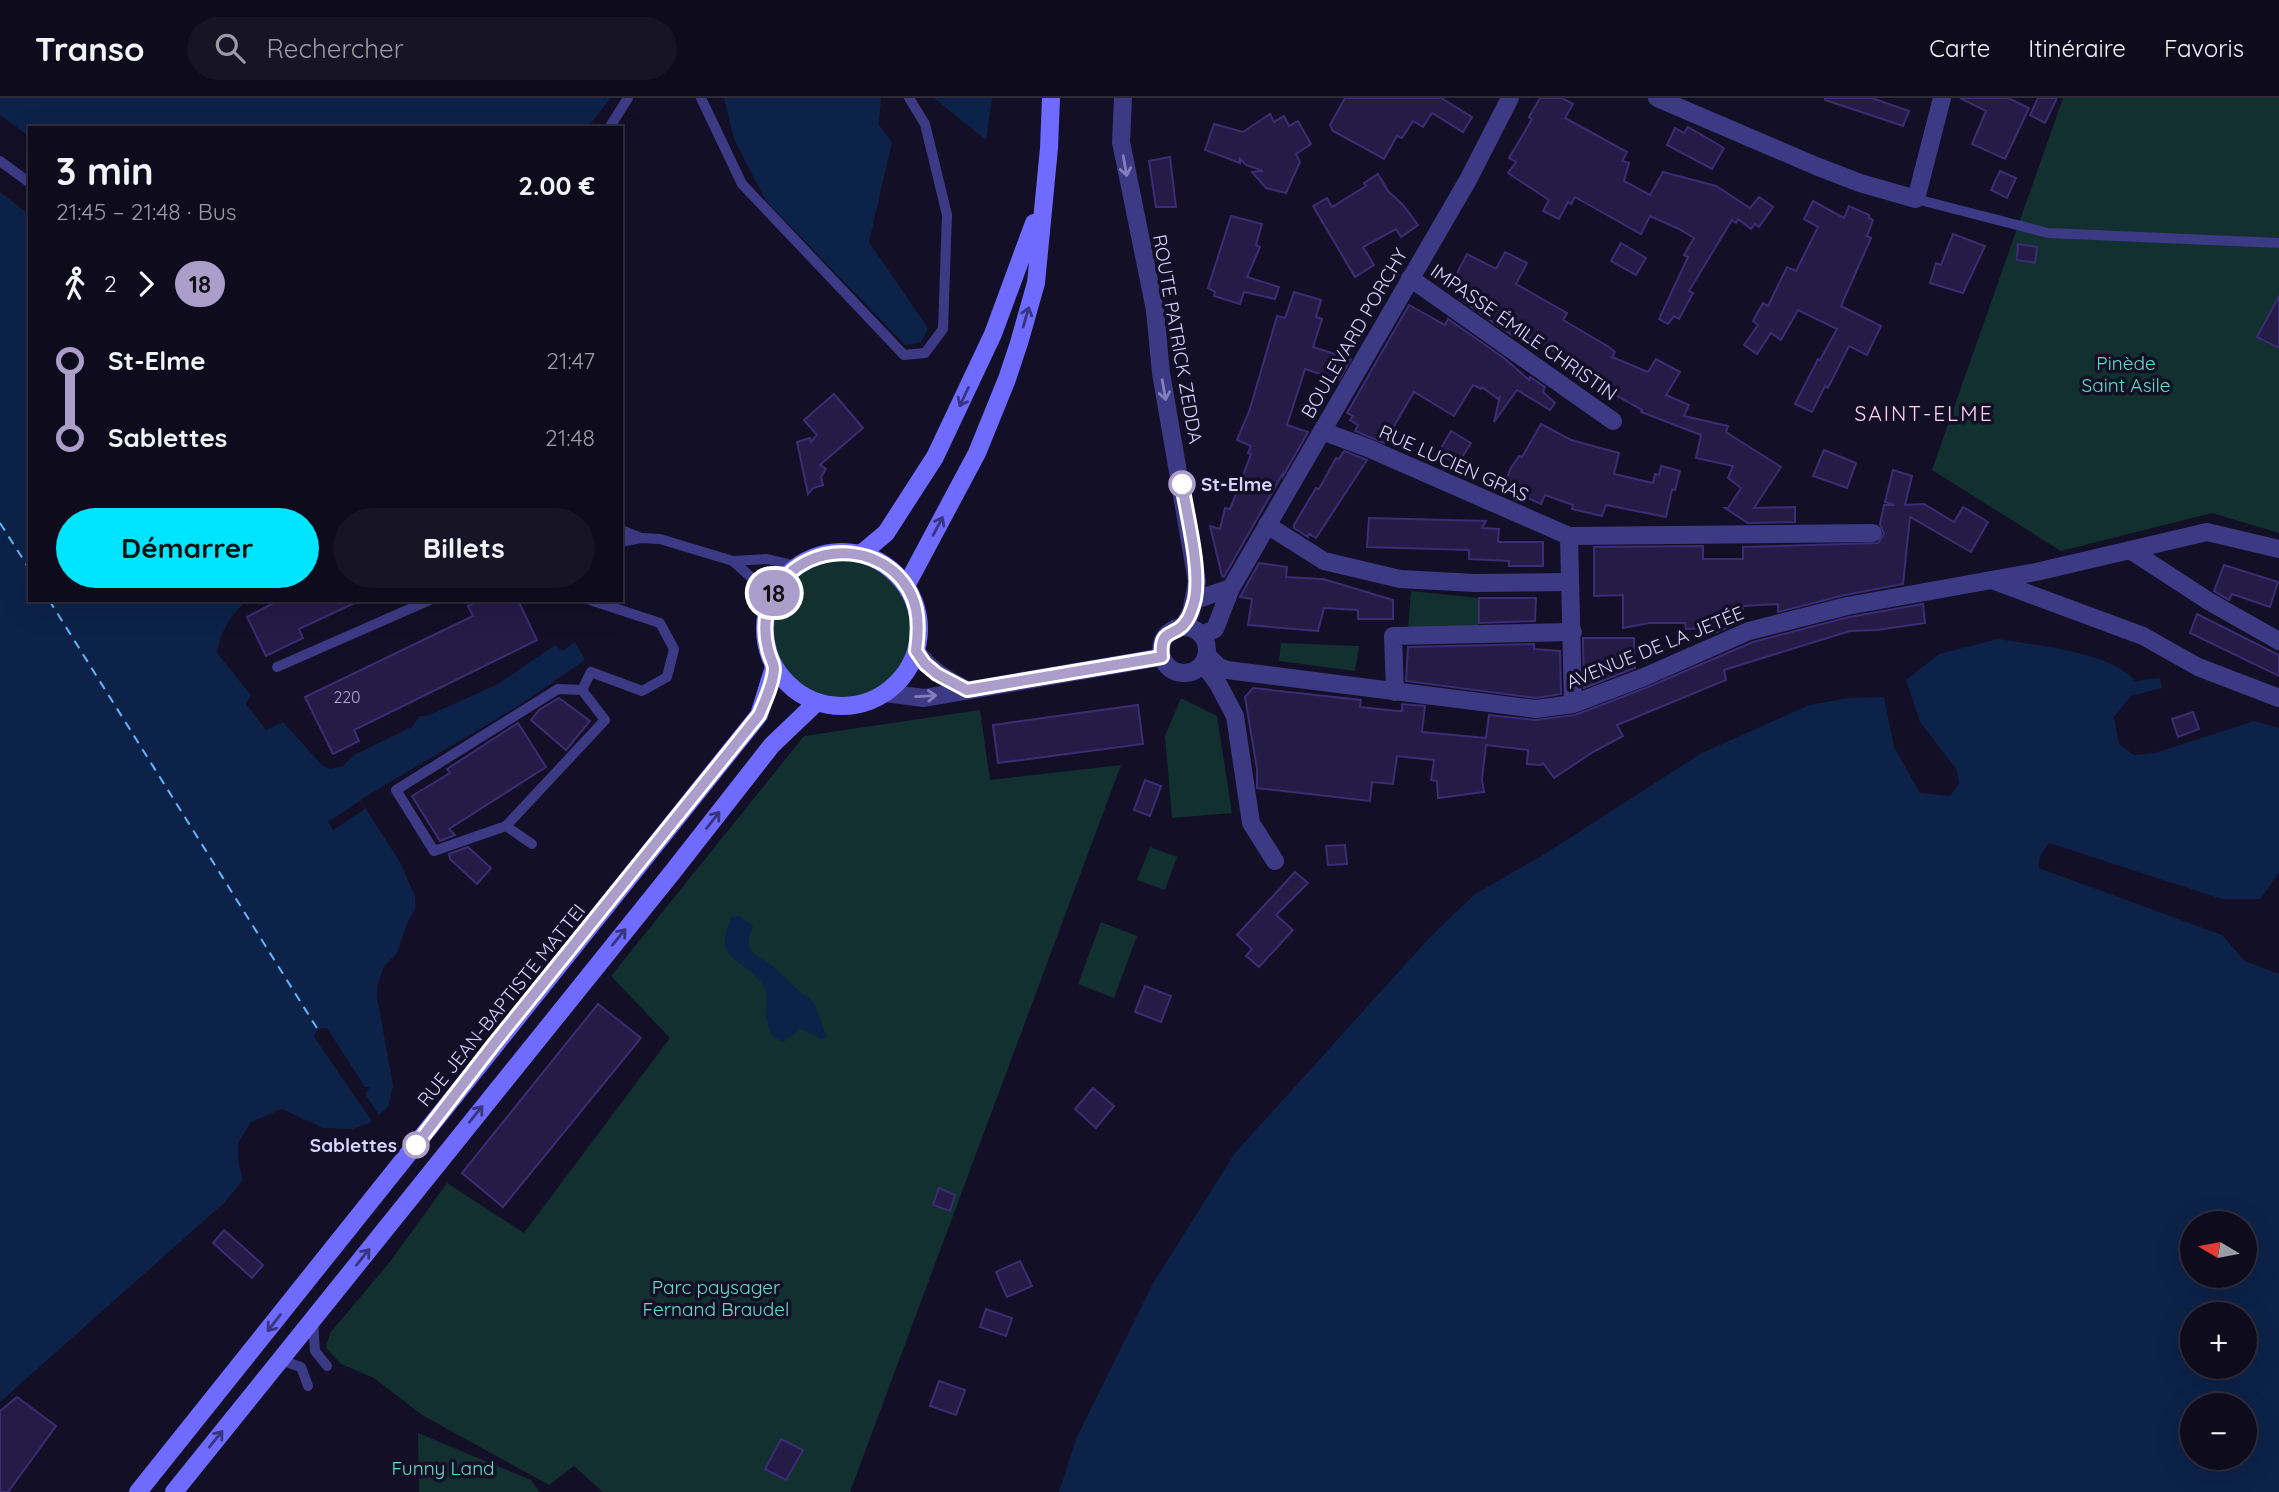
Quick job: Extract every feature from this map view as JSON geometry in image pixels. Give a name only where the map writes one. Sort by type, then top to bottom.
[{"type":"main road","points":[[906,586],[977,453],[1007,379],[1036,283],[1051,98]]},
{"type":"main road","points":[[861,554],[886,533],[935,457],[993,334],[1019,269],[1043,197]]},
{"type":"main road","points":[[828,553],[861,554],[887,566],[906,586],[915,606],[919,629],[916,651],[904,675],[885,694],[863,704],[840,706],[817,702],[800,694],[774,667],[765,638],[768,607],[785,578],[797,566],[828,553]]},
{"type":"main road","name":"RUE JEAN-BAPTISTE MATTEI","points":[[138,1492],[759,715],[774,667]]},
{"type":"main road","points":[[174,1492],[772,745],[817,702]]},
{"type":"street","name":"ROUTE PATRICK ZEDDA","points":[[1123,98],[1121,142],[1155,310],[1161,373],[1197,582],[1195,600],[1183,627]]},
{"type":"street","name":"BOULEVARD PORCHY","points":[[1202,635],[1215,629],[1231,587],[1468,180],[1510,98]]},
{"type":"street","points":[[1657,98],[1816,166],[1860,183],[1914,198],[1942,98]]},
{"type":"street","name":"IMPASSE ÉMILE CHRISTIN","points":[[1410,278],[1614,421]]},
{"type":"street","name":"RUE LUCIEN GRAS","points":[[1322,430],[1569,536]]},
{"type":"street","points":[[1267,526],[1324,561],[1400,579],[1475,583],[1569,582]]},
{"type":"street","name":"AVENUE DE LA JETÉE","points":[[1205,659],[1227,670],[1536,709],[1573,704],[1644,677],[1749,631],[1847,606],[2036,572],[2207,532],[2279,549]]},
{"type":"street","points":[[1573,704],[1569,536],[1873,533]]},
{"type":"street","points":[[2130,550],[2210,602],[2279,640]]},
{"type":"street","points":[[1989,579],[2143,636],[2198,667],[2279,698]]},
{"type":"street","points":[[1195,600],[1231,587]]},
{"type":"street","points":[[1205,659],[1193,671],[1180,673],[1169,667],[1162,657],[1162,643],[1170,632],[1183,627],[1202,635],[1206,641],[1205,659],[1235,716],[1251,823],[1275,861]]},
{"type":"street","points":[[1395,692],[1394,636],[1573,632]]},
{"type":"street","points":[[916,651],[925,664],[937,674],[967,690]]},
{"type":"street","points":[[885,694],[924,698],[1162,657]]},
{"type":"lane","points":[[610,126],[628,98]]},
{"type":"lane","points":[[701,98],[742,184],[904,355],[925,353],[943,329],[947,215],[925,124],[909,98]]},
{"type":"lane","points":[[0,161],[28,182]]},
{"type":"lane","points":[[1914,198],[2048,233],[2279,243]]},
{"type":"lane","points":[[623,531],[641,538]]},
{"type":"lane","points":[[623,542],[641,538],[660,539],[733,561],[767,559],[797,566]]},
{"type":"lane","points":[[733,561],[755,581],[768,607]]},
{"type":"lane","points":[[277,667],[425,602]]},
{"type":"lane","points":[[582,690],[591,672],[642,691],[667,677],[674,649],[660,623],[596,602]]},
{"type":"lane","points":[[558,689],[582,690],[605,720],[506,826],[434,851],[396,790],[558,689]]},
{"type":"lane","points":[[506,826],[531,844]]},
{"type":"lane","points":[[313,1319],[315,1351],[327,1366]]},
{"type":"lane","points":[[280,1360],[301,1367],[308,1386]]},
{"type":"green space","name":"Pinède Saint Asile","points":[[2063,98],[2279,98],[2279,533],[2212,513],[2061,551],[1932,470]]},
{"type":"green space","points":[[842,552],[871,558],[896,575],[913,600],[919,629],[913,658],[896,683],[871,700],[842,706],[813,700],[788,683],[771,658],[765,629],[771,600],[788,575],[813,558]]},
{"type":"green space","points":[[1411,591],[1479,598],[1479,630],[1408,630]]},
{"type":"green space","points":[[1281,643],[1359,646],[1355,671],[1279,661]]},
{"type":"green space","points":[[1181,698],[1217,716],[1232,813],[1172,818],[1165,736]]},
{"type":"green space","name":"Parc paysager Fernand Braudel","points":[[980,710],[990,780],[1121,765],[850,1492],[603,1492],[574,1466],[549,1485],[422,1415],[374,1378],[341,1364],[326,1348],[330,1333],[389,1263],[447,1183],[524,1233],[670,1038],[611,976],[804,736]]},
{"type":"green space","points":[[1150,847],[1177,857],[1165,890],[1137,880]]},
{"type":"green space","points":[[1101,922],[1137,936],[1114,998],[1078,984]]},
{"type":"green space","name":"Funny Land","points":[[418,1433],[531,1480],[540,1492],[419,1492]]},
{"type":"water","points":[[0,98],[611,98],[589,126],[28,126],[28,136],[0,115]]},
{"type":"water","points":[[724,98],[881,98],[879,125],[892,142],[869,242],[928,328],[921,343],[905,345],[766,201],[734,139]]},
{"type":"water","points":[[934,98],[992,98],[986,140]]},
{"type":"water","points":[[0,192],[28,213],[28,602],[245,602],[227,624],[217,653],[251,695],[246,704],[266,730],[283,722],[323,766],[330,769],[343,766],[354,755],[412,727],[420,716],[427,716],[498,684],[555,645],[562,651],[575,642],[585,660],[515,708],[360,800],[400,862],[415,896],[415,910],[408,921],[397,953],[384,966],[378,983],[377,996],[393,1086],[388,1107],[371,1122],[353,1129],[323,1128],[282,1109],[251,1122],[238,1143],[238,1160],[243,1180],[225,1202],[0,1402]]},
{"type":"water","points":[[1998,639],[2051,647],[2091,657],[2124,671],[2135,681],[2160,678],[2162,688],[2131,696],[2114,717],[2119,744],[2134,755],[2155,753],[2254,721],[2279,728],[2279,873],[2260,899],[2222,899],[2049,843],[2040,856],[2039,868],[2222,935],[2245,961],[2279,974],[2279,1492],[1059,1492],[1076,1439],[1152,1285],[1235,1153],[1430,937],[1475,894],[1543,855],[1700,754],[1809,705],[1848,698],[1884,697],[1894,747],[1920,793],[1950,796],[1959,784],[1957,770],[1920,722],[1906,680],[1939,654]]},
{"type":"water","points":[[740,916],[753,926],[749,940],[751,951],[814,1002],[827,1038],[821,1039],[801,1029],[783,1042],[771,1035],[766,1014],[766,990],[757,977],[733,958],[725,943],[732,917]]},
{"type":"pier","points":[[360,801],[365,809],[333,830],[328,822]]},
{"type":"pier","points":[[322,1028],[327,1028],[365,1087],[370,1087],[365,1094],[381,1118],[374,1124],[314,1037]]},
{"type":"building","points":[[1345,98],[1441,98],[1472,117],[1463,132],[1432,113],[1423,127],[1413,121],[1402,138],[1397,136],[1384,159],[1333,131],[1330,125]]},
{"type":"building","points":[[1540,98],[1562,98],[1573,104],[1565,118],[1627,152],[1622,161],[1629,163],[1624,181],[1650,195],[1663,172],[1716,186],[1750,208],[1759,197],[1773,207],[1759,227],[1755,224],[1751,229],[1738,219],[1736,223],[1732,220],[1689,291],[1693,293],[1679,319],[1674,316],[1668,324],[1659,319],[1688,257],[1684,255],[1694,238],[1650,216],[1641,234],[1575,197],[1571,204],[1568,202],[1559,219],[1543,211],[1549,200],[1508,173],[1516,162],[1509,158],[1532,119],[1529,117]]},
{"type":"building","points":[[1825,98],[1872,98],[1909,111],[1903,126]]},
{"type":"building","points":[[1960,98],[2008,98],[2029,108],[2005,159],[1972,144],[1986,111]]},
{"type":"building","points":[[2038,98],[2057,98],[2045,123],[2030,115]]},
{"type":"building","points":[[1270,114],[1274,122],[1284,116],[1289,126],[1298,121],[1311,144],[1296,154],[1300,162],[1286,193],[1266,188],[1252,172],[1263,171],[1246,165],[1240,159],[1240,163],[1205,150],[1214,124],[1243,132]]},
{"type":"building","points":[[1688,127],[1724,148],[1712,169],[1667,145],[1675,128],[1684,133]]},
{"type":"building","points":[[1170,157],[1176,207],[1156,207],[1149,161]]},
{"type":"building","points":[[2000,171],[2016,178],[2007,198],[1991,190]]},
{"type":"building","points":[[1378,174],[1388,191],[1418,225],[1401,237],[1396,229],[1363,247],[1374,265],[1355,277],[1313,206],[1327,198],[1332,207],[1366,186],[1364,183]]},
{"type":"building","points":[[1813,201],[1844,218],[1849,206],[1869,215],[1873,220],[1867,236],[1871,238],[1841,306],[1881,326],[1867,355],[1849,346],[1828,388],[1825,386],[1812,412],[1795,404],[1837,329],[1798,310],[1781,340],[1771,333],[1757,354],[1744,345],[1758,325],[1753,321],[1763,303],[1768,306],[1787,267],[1796,271],[1818,227],[1804,219]]},
{"type":"building","points":[[1231,216],[1262,224],[1256,245],[1260,247],[1247,277],[1279,287],[1275,299],[1244,292],[1240,304],[1214,296],[1215,292],[1208,288]]},
{"type":"building","points":[[1953,234],[1985,246],[1963,293],[1930,283],[1936,263],[1941,265]]},
{"type":"building","points":[[1621,243],[1646,258],[1636,275],[1611,261]]},
{"type":"building","points":[[2018,244],[2037,247],[2035,263],[2017,260]]},
{"type":"building","points":[[1505,252],[1527,263],[1516,284],[1567,313],[1563,320],[1609,347],[1615,352],[1612,357],[1648,372],[1656,359],[1680,372],[1666,395],[1689,405],[1684,416],[1728,426],[1726,432],[1781,467],[1754,508],[1795,507],[1795,522],[1748,523],[1725,508],[1728,508],[1741,488],[1728,478],[1733,466],[1696,458],[1701,435],[1641,412],[1642,410],[1612,393],[1614,389],[1547,347],[1516,330],[1513,336],[1460,299],[1465,290],[1452,283],[1467,254],[1496,269]]},
{"type":"building","points":[[1294,292],[1321,300],[1316,317],[1322,319],[1313,347],[1351,359],[1339,380],[1305,369],[1287,425],[1308,432],[1224,577],[1210,526],[1220,529],[1225,508],[1230,509],[1251,454],[1248,453],[1251,446],[1237,440],[1250,409],[1277,316],[1285,318]]},
{"type":"building","points":[[2279,296],[2279,348],[2257,337]]},
{"type":"building","points":[[1409,305],[1445,325],[1448,319],[1504,358],[1529,380],[1530,377],[1545,387],[1543,392],[1555,403],[1550,410],[1517,390],[1494,422],[1500,396],[1498,399],[1482,387],[1481,389],[1473,385],[1454,416],[1414,392],[1384,443],[1355,431],[1358,425],[1350,420],[1353,416],[1347,413]]},
{"type":"building","points":[[834,394],[863,428],[820,465],[826,469],[821,477],[823,485],[813,488],[808,494],[797,442],[810,438],[811,442],[817,435],[804,420]]},
{"type":"building","points":[[1541,424],[1571,440],[1619,453],[1614,474],[1653,483],[1661,466],[1680,471],[1675,490],[1672,489],[1666,517],[1606,505],[1602,516],[1572,509],[1573,505],[1545,495],[1541,504],[1503,487],[1511,468],[1519,456],[1522,457]]},
{"type":"building","points":[[1451,431],[1471,443],[1458,464],[1438,453]]},
{"type":"building","points":[[1824,450],[1856,463],[1847,488],[1813,476]]},
{"type":"building","points":[[1344,451],[1367,460],[1316,538],[1309,534],[1308,537],[1294,528],[1294,525],[1336,458],[1339,459]]},
{"type":"building","points":[[1893,470],[1912,476],[1905,505],[1924,504],[1954,522],[1963,507],[1988,522],[1971,552],[1910,517],[1903,584],[1778,612],[1778,604],[1743,606],[1743,621],[1715,633],[1716,628],[1686,629],[1685,623],[1649,623],[1623,628],[1623,595],[1594,596],[1594,547],[1703,546],[1703,559],[1743,559],[1743,547],[1878,543],[1884,534],[1880,524],[1884,505],[1894,505],[1885,502]]},
{"type":"building","points":[[1369,518],[1486,521],[1482,528],[1499,529],[1498,542],[1543,542],[1543,566],[1509,566],[1509,561],[1469,559],[1469,550],[1367,547]]},
{"type":"building","points":[[1259,563],[1287,567],[1286,577],[1323,579],[1393,600],[1393,619],[1358,619],[1358,610],[1324,608],[1318,631],[1248,625],[1252,599],[1240,597]]},
{"type":"building","points":[[2224,565],[2278,582],[2270,607],[2232,594],[2229,600],[2214,591]]},
{"type":"building","points":[[1479,598],[1536,598],[1535,621],[1479,623]]},
{"type":"building","points":[[275,602],[357,602],[299,629],[303,638],[266,656],[247,617]]},
{"type":"building","points":[[475,602],[519,602],[537,640],[354,730],[359,741],[333,754],[305,697],[473,616],[468,606]]},
{"type":"building","points":[[1923,604],[1925,623],[1850,631],[1724,670],[1726,680],[1617,725],[1623,736],[1554,778],[1543,763],[1527,764],[1528,750],[1486,745],[1482,780],[1484,792],[1438,798],[1437,781],[1431,780],[1434,760],[1397,756],[1393,784],[1372,782],[1370,801],[1257,788],[1257,769],[1245,697],[1253,688],[1361,700],[1360,707],[1398,711],[1402,711],[1402,704],[1425,706],[1422,732],[1486,738],[1489,715],[1535,720],[1575,715],[1753,642],[1849,617]]},
{"type":"building","points":[[2197,614],[2279,655],[2279,676],[2190,633]]},
{"type":"building","points":[[1583,638],[1634,638],[1635,668],[1584,688]]},
{"type":"building","points":[[1534,644],[1534,649],[1560,651],[1561,694],[1536,698],[1406,681],[1408,647]]},
{"type":"building","points":[[559,698],[590,721],[566,750],[531,720],[539,710]]},
{"type":"building","points":[[1138,705],[1143,744],[998,763],[993,725]]},
{"type":"building","points":[[2193,712],[2199,729],[2178,737],[2172,719]]},
{"type":"building","points":[[518,723],[546,767],[449,829],[455,835],[440,841],[412,796],[450,773],[447,769]]},
{"type":"building","points":[[1145,780],[1161,786],[1150,816],[1134,810]]},
{"type":"building","points":[[1345,845],[1347,864],[1328,865],[1326,846]]},
{"type":"building","points":[[468,847],[491,868],[477,884],[450,859],[449,854]]},
{"type":"building","points":[[1295,872],[1308,883],[1276,915],[1293,930],[1259,967],[1246,956],[1252,949],[1237,935]]},
{"type":"building","points":[[1145,986],[1171,996],[1161,1022],[1135,1012]]},
{"type":"building","points":[[598,1004],[641,1038],[503,1207],[462,1173]]},
{"type":"building","points":[[1093,1088],[1114,1106],[1096,1128],[1075,1109]]},
{"type":"building","points":[[939,1188],[955,1195],[950,1211],[933,1205]]},
{"type":"building","points":[[224,1230],[263,1265],[252,1278],[213,1243]]},
{"type":"building","points":[[1020,1261],[1032,1286],[1007,1297],[996,1272]]},
{"type":"building","points":[[986,1309],[1012,1318],[1006,1336],[980,1327]]},
{"type":"building","points":[[939,1381],[965,1390],[956,1415],[930,1406]]},
{"type":"building","points":[[17,1397],[56,1426],[8,1492],[0,1492],[0,1411]]},
{"type":"building","points":[[781,1439],[803,1450],[786,1480],[765,1469]]},
{"type":"ferry route","points":[[0,523],[28,567]]},
{"type":"ferry route","points":[[50,602],[320,1033]]},
{"type":"bus line","name":"18","points":[[416,1145],[759,715],[774,667],[765,638],[768,607],[775,592],[797,566],[828,553],[845,552],[861,554],[887,566],[906,586],[915,606],[919,629],[916,651],[925,664],[937,674],[967,690],[1162,657],[1162,643],[1170,632],[1183,627],[1195,600],[1197,582],[1182,484]]},
{"type":"place","name":"St-Elme","points":[[1182,484]]},
{"type":"place","name":"Sablettes","points":[[416,1145]]},
{"type":"district","name":"SAINT-ELME","points":[[1924,414]]}]
